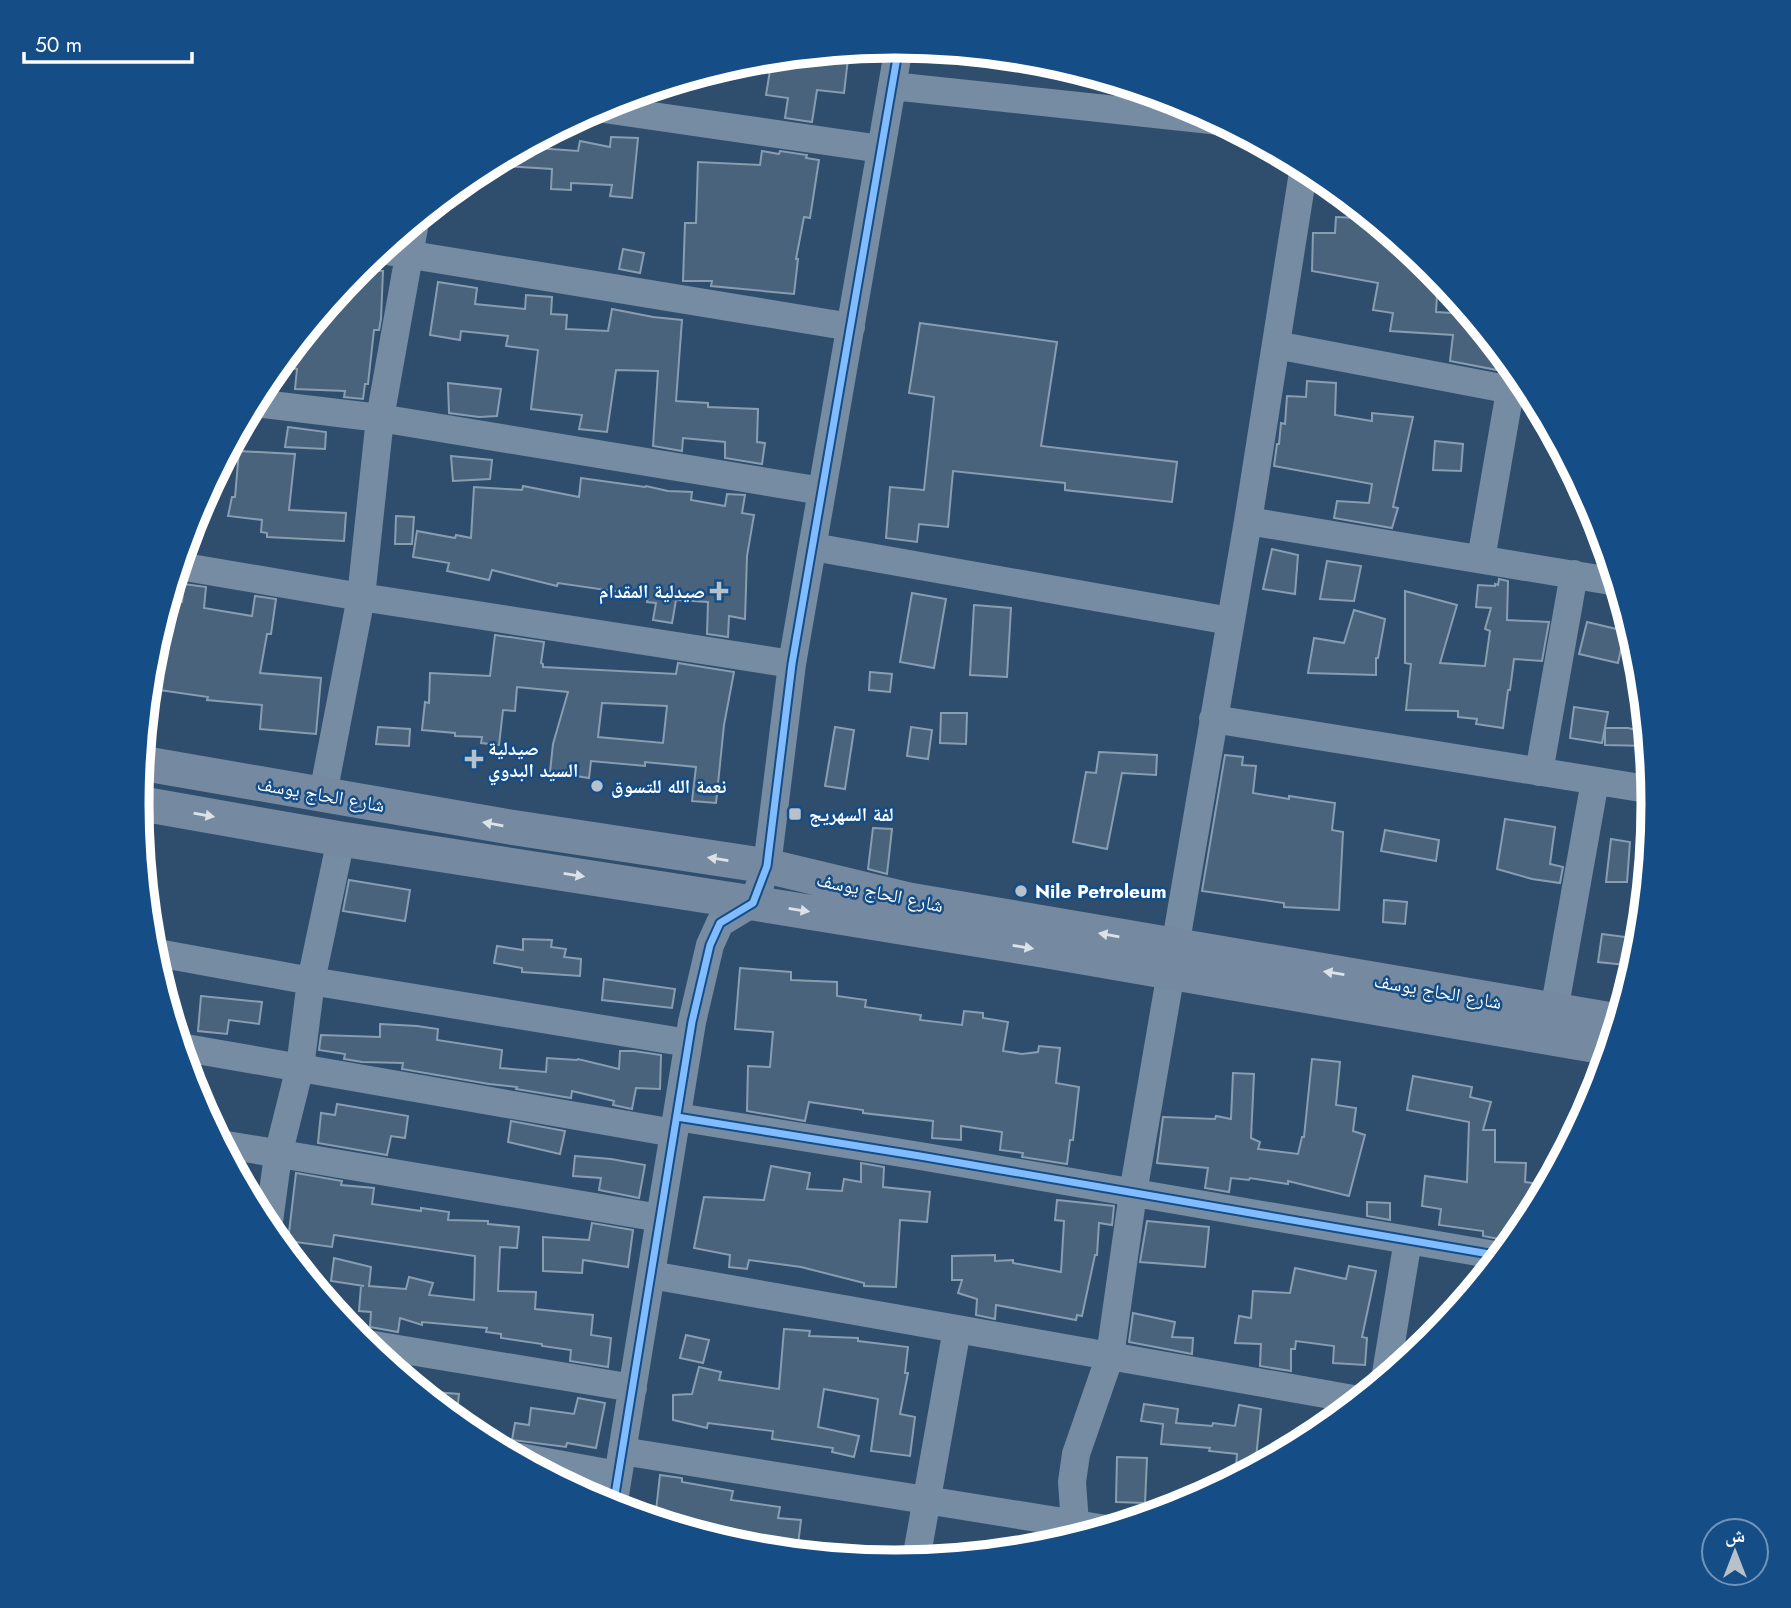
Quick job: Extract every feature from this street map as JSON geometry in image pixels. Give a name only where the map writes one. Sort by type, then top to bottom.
[{"type":"main road","name":"شارع الحاج يوسف","points":[[151,765],[510,827],[767,866],[1173,959],[1604,1038]]},
{"type":"main road","name":"شارع الحاج يوسف","points":[[149,805],[341,839],[753,903],[1173,959],[1443,991],[1554,1011],[1605,1035]]},
{"type":"street","points":[[615,1495],[688,1043],[710,944],[720,923],[753,903],[767,866],[792,664],[897,58]]},
{"type":"street","points":[[892,86],[1186,117]]},
{"type":"street","points":[[620,111],[881,149]]},
{"type":"street","points":[[1075,1524],[1072,1482],[1076,1454],[1110,1356],[1132,1193],[1276,345],[1309,184]]},
{"type":"street","points":[[323,794],[361,597],[380,418],[413,235]]},
{"type":"street","points":[[394,252],[850,327]]},
{"type":"street","points":[[1276,345],[1512,383]]},
{"type":"street","points":[[1481,559],[1517,391]]},
{"type":"street","points":[[265,404],[380,418],[822,491]]},
{"type":"street","points":[[1248,521],[1607,580]]},
{"type":"street","points":[[813,547],[1230,621]]},
{"type":"street","points":[[188,568],[792,664]]},
{"type":"street","points":[[1539,772],[1574,574]]},
{"type":"street","points":[[1213,719],[1641,788]]},
{"type":"street","points":[[1554,1011],[1595,781]]},
{"type":"street","points":[[270,1211],[278,1154],[300,1067],[311,981],[341,839]]},
{"type":"street","points":[[165,954],[688,1043]]},
{"type":"street","points":[[191,1049],[1132,1193],[1491,1254]]},
{"type":"street","points":[[232,1146],[660,1218]]},
{"type":"street","points":[[1387,1366],[1408,1240]]},
{"type":"street","points":[[650,1275],[1347,1398]]},
{"type":"street","points":[[918,1550],[957,1329]]},
{"type":"street","points":[[383,1347],[633,1388]]},
{"type":"street","points":[[536,1457],[620,1463],[927,1501],[1086,1526]]},
{"type":"building","points":[[848,59],[844,93],[817,90],[812,122],[785,118],[788,98],[766,95],[770,69]]},
{"type":"building","points":[[611,137],[638,138],[632,198],[610,196],[612,185],[571,183],[571,190],[551,189],[552,169],[509,166],[540,148],[578,151],[580,141],[610,147]]},
{"type":"building","points":[[762,151],[807,155],[806,158],[819,160],[810,218],[804,217],[796,259],[794,294],[711,286],[712,281],[683,281],[685,223],[696,223],[698,162],[760,165]]},
{"type":"building","points":[[1336,217],[1357,218],[1423,276],[1437,291],[1436,312],[1458,313],[1499,365],[1497,370],[1450,361],[1453,335],[1390,331],[1393,313],[1373,310],[1378,283],[1312,271],[1313,233],[1335,233]]},
{"type":"building","points":[[623,249],[644,253],[640,273],[619,269]]},
{"type":"building","points":[[374,271],[383,271],[381,319],[379,330],[374,330],[368,384],[365,384],[363,399],[344,397],[345,391],[295,389],[297,369],[290,368],[334,312]]},
{"type":"building","points":[[438,282],[477,288],[475,304],[525,309],[526,295],[552,297],[551,314],[567,315],[566,329],[608,331],[612,309],[682,320],[676,401],[708,403],[708,407],[758,409],[757,442],[765,443],[762,464],[725,458],[725,442],[683,438],[682,451],[653,446],[658,371],[616,370],[607,432],[579,429],[582,415],[531,409],[538,350],[506,346],[508,336],[461,331],[460,340],[430,335]]},
{"type":"building","points":[[920,323],[1057,342],[1041,446],[1177,462],[1172,502],[1065,490],[1065,483],[953,471],[948,527],[919,524],[917,542],[886,538],[890,487],[924,490],[934,397],[909,393]]},
{"type":"building","points":[[1307,381],[1336,383],[1335,415],[1372,421],[1372,413],[1413,417],[1393,507],[1398,508],[1392,528],[1334,518],[1337,501],[1369,503],[1372,484],[1274,466],[1281,423],[1285,424],[1287,396],[1306,397]]},
{"type":"building","points":[[448,383],[501,389],[497,416],[479,417],[449,413]]},
{"type":"building","points":[[288,427],[326,432],[325,449],[285,447]]},
{"type":"building","points":[[1435,441],[1463,444],[1461,471],[1433,470]]},
{"type":"building","points":[[239,451],[295,454],[289,510],[346,513],[344,541],[267,537],[267,533],[261,532],[262,520],[228,516],[232,497],[235,497]]},
{"type":"building","points":[[451,456],[492,460],[490,479],[453,481]]},
{"type":"building","points":[[581,478],[692,492],[691,500],[725,506],[727,494],[745,495],[742,513],[754,515],[747,556],[745,619],[729,616],[728,637],[707,634],[708,602],[676,600],[672,623],[653,620],[656,603],[647,602],[648,596],[558,583],[557,586],[492,570],[489,580],[447,571],[449,563],[413,557],[417,531],[471,538],[474,487],[522,490],[523,486],[579,497]]},
{"type":"building","points":[[396,516],[414,517],[412,544],[395,544]]},
{"type":"building","points":[[1272,549],[1298,555],[1295,594],[1263,589]]},
{"type":"building","points":[[1327,561],[1361,566],[1354,601],[1320,599]]},
{"type":"building","points":[[1499,579],[1508,581],[1507,620],[1549,622],[1542,661],[1514,659],[1503,728],[1476,724],[1477,719],[1458,717],[1458,711],[1406,710],[1411,664],[1405,663],[1405,591],[1457,605],[1440,663],[1485,666],[1490,631],[1485,629],[1491,608],[1476,607],[1478,585],[1495,586],[1498,585]]},
{"type":"building","points":[[184,584],[206,587],[204,608],[252,616],[255,596],[276,599],[271,634],[267,634],[260,673],[321,678],[316,734],[260,729],[262,705],[207,700],[208,697],[159,690],[175,611],[178,602],[182,602]]},
{"type":"building","points":[[912,593],[946,599],[934,668],[900,662]]},
{"type":"building","points":[[974,605],[1011,608],[1007,677],[970,675]]},
{"type":"building","points":[[1354,610],[1385,619],[1376,658],[1376,675],[1308,673],[1314,638],[1344,643]]},
{"type":"building","points":[[1587,622],[1620,630],[1623,641],[1618,663],[1579,654]]},
{"type":"building","points":[[495,635],[544,642],[541,663],[543,667],[676,674],[678,663],[734,672],[724,725],[716,803],[692,801],[696,767],[591,761],[589,778],[550,772],[553,744],[568,692],[517,687],[515,711],[503,710],[499,745],[481,743],[482,737],[455,736],[455,733],[422,730],[425,702],[429,703],[430,673],[490,676]],"holes":[[[602,703],[667,706],[663,743],[598,737]]]},
{"type":"building","points":[[870,672],[892,674],[890,692],[869,690]]},
{"type":"building","points":[[1574,707],[1608,712],[1602,743],[1570,738]]},
{"type":"building","points":[[941,713],[967,713],[966,744],[940,743]]},
{"type":"building","points":[[378,727],[410,729],[409,746],[376,744]]},
{"type":"building","points":[[835,727],[854,730],[845,789],[825,786]]},
{"type":"building","points":[[911,727],[932,730],[928,759],[907,756]]},
{"type":"building","points":[[1605,728],[1637,730],[1639,746],[1605,745]]},
{"type":"building","points":[[1099,752],[1157,755],[1156,775],[1122,773],[1107,849],[1073,842],[1086,772],[1096,773]]},
{"type":"building","points":[[1225,755],[1243,757],[1242,765],[1256,766],[1253,793],[1335,803],[1332,830],[1343,832],[1339,910],[1284,907],[1284,903],[1202,891]]},
{"type":"building","points":[[1505,819],[1555,827],[1550,864],[1563,867],[1560,883],[1532,879],[1497,869]]},
{"type":"building","points":[[873,828],[892,829],[887,874],[868,869]]},
{"type":"building","points":[[1385,830],[1439,840],[1436,861],[1381,851]]},
{"type":"building","points":[[1611,839],[1630,842],[1627,882],[1606,882]]},
{"type":"building","points":[[349,880],[410,890],[405,921],[343,911]]},
{"type":"building","points":[[1384,900],[1407,902],[1405,924],[1383,922]]},
{"type":"building","points":[[1602,934],[1629,937],[1624,965],[1598,962]]},
{"type":"building","points":[[523,939],[552,940],[551,947],[566,949],[564,957],[581,959],[580,976],[522,972],[522,968],[494,963],[497,946],[523,950]]},
{"type":"building","points":[[740,968],[791,972],[791,980],[837,982],[837,996],[866,1000],[865,1007],[921,1015],[920,1020],[962,1025],[964,1011],[983,1013],[983,1018],[1008,1022],[1003,1051],[1022,1054],[1038,1052],[1039,1046],[1060,1048],[1056,1083],[1079,1087],[1073,1140],[1070,1140],[1067,1164],[1022,1157],[1023,1153],[1000,1150],[1002,1132],[961,1126],[961,1140],[932,1138],[933,1121],[863,1113],[863,1110],[809,1102],[805,1121],[747,1111],[748,1066],[770,1067],[773,1032],[735,1029]]},
{"type":"building","points":[[604,979],[675,989],[672,1008],[602,1000]]},
{"type":"building","points":[[201,996],[262,1002],[259,1024],[229,1020],[227,1034],[198,1031]]},
{"type":"building","points":[[380,1024],[438,1029],[437,1040],[502,1050],[500,1068],[546,1072],[547,1058],[578,1059],[619,1069],[620,1051],[661,1055],[660,1089],[636,1088],[632,1109],[613,1105],[614,1101],[572,1091],[571,1098],[402,1069],[403,1063],[344,1059],[345,1054],[319,1050],[321,1035],[380,1037]]},
{"type":"building","points":[[1312,1059],[1340,1062],[1336,1105],[1356,1108],[1353,1131],[1365,1135],[1349,1196],[1288,1181],[1288,1184],[1250,1178],[1231,1178],[1229,1192],[1205,1188],[1208,1168],[1157,1163],[1163,1117],[1215,1119],[1216,1116],[1231,1119],[1233,1073],[1254,1074],[1251,1138],[1260,1142],[1258,1149],[1298,1154],[1304,1137]]},
{"type":"building","points":[[1413,1076],[1472,1087],[1470,1097],[1491,1102],[1483,1130],[1495,1130],[1495,1162],[1526,1163],[1525,1182],[1538,1184],[1501,1239],[1483,1236],[1483,1231],[1439,1225],[1441,1209],[1422,1206],[1425,1176],[1467,1182],[1469,1122],[1407,1110]]},
{"type":"building","points":[[337,1104],[408,1116],[405,1138],[391,1136],[387,1155],[318,1143],[321,1113],[335,1115]]},
{"type":"building","points":[[511,1121],[565,1131],[560,1154],[508,1142]]},
{"type":"building","points":[[575,1156],[645,1165],[639,1198],[599,1190],[601,1178],[573,1176]]},
{"type":"building","points":[[861,1163],[884,1167],[883,1187],[930,1192],[927,1222],[900,1220],[896,1287],[864,1286],[864,1283],[801,1267],[749,1260],[747,1269],[729,1267],[730,1255],[694,1248],[704,1197],[764,1200],[771,1166],[810,1173],[807,1189],[842,1191],[844,1179],[861,1182]]},
{"type":"building","points":[[296,1173],[342,1181],[341,1185],[374,1188],[372,1204],[449,1212],[448,1220],[488,1221],[488,1224],[519,1227],[517,1248],[500,1247],[498,1291],[536,1292],[535,1309],[593,1315],[591,1335],[611,1338],[608,1367],[570,1361],[571,1350],[501,1338],[501,1334],[486,1332],[487,1328],[422,1322],[422,1325],[400,1318],[398,1332],[370,1327],[371,1312],[359,1311],[361,1286],[364,1286],[331,1281],[334,1258],[371,1267],[369,1286],[406,1289],[409,1277],[433,1283],[429,1295],[474,1300],[475,1256],[334,1235],[332,1247],[291,1241],[288,1238]]},
{"type":"building","points":[[1057,1200],[1114,1206],[1112,1225],[1099,1223],[1097,1255],[1082,1316],[1077,1315],[1076,1320],[996,1305],[995,1319],[976,1315],[977,1299],[958,1293],[962,1280],[952,1280],[952,1256],[995,1255],[995,1261],[1013,1260],[1013,1263],[1061,1272],[1064,1221],[1055,1220]]},
{"type":"building","points":[[1367,1202],[1390,1203],[1390,1220],[1367,1216]]},
{"type":"building","points":[[1147,1221],[1209,1227],[1205,1267],[1140,1262]]},
{"type":"building","points":[[592,1223],[633,1230],[628,1267],[583,1260],[582,1273],[543,1271],[543,1237],[589,1240]]},
{"type":"building","points":[[1349,1266],[1376,1271],[1362,1337],[1367,1338],[1365,1365],[1333,1363],[1334,1346],[1296,1341],[1295,1349],[1291,1349],[1291,1371],[1260,1366],[1261,1344],[1235,1343],[1239,1316],[1251,1318],[1253,1291],[1290,1293],[1295,1268],[1346,1279]]},
{"type":"building","points":[[1133,1313],[1175,1322],[1172,1337],[1193,1338],[1192,1354],[1129,1342]]},
{"type":"building","points":[[784,1329],[810,1331],[809,1336],[858,1338],[858,1341],[908,1347],[905,1373],[908,1373],[900,1414],[915,1417],[910,1456],[871,1451],[878,1399],[824,1389],[818,1427],[859,1436],[854,1457],[832,1452],[833,1448],[772,1439],[773,1431],[708,1423],[707,1428],[673,1420],[673,1395],[692,1394],[699,1367],[721,1372],[719,1380],[779,1389]]},
{"type":"building","points":[[686,1335],[709,1340],[703,1363],[680,1358]]},
{"type":"building","points":[[436,1392],[459,1394],[457,1408]]},
{"type":"building","points":[[578,1398],[605,1403],[596,1448],[567,1443],[566,1447],[512,1440],[515,1423],[529,1425],[531,1408],[574,1414]]},
{"type":"building","points":[[1144,1404],[1178,1409],[1176,1423],[1212,1426],[1213,1423],[1235,1426],[1239,1405],[1261,1409],[1256,1457],[1236,1468],[1237,1454],[1209,1451],[1210,1448],[1161,1444],[1163,1424],[1141,1421]]},
{"type":"building","points":[[1117,1457],[1147,1458],[1145,1503],[1116,1502]]},
{"type":"building","points":[[660,1475],[682,1478],[682,1482],[733,1491],[731,1500],[780,1507],[778,1518],[801,1520],[798,1544],[702,1525],[656,1511]]},
{"type":"cycle path","points":[[615,1495],[692,1022],[710,945],[720,923],[753,903],[767,866],[792,664],[897,58]]},
{"type":"cycle path","points":[[677,1117],[1491,1254]]},
{"type":"place","name":"صيدلية المقدام","points":[[719,591]]},
{"type":"place","name":"صيدلية السيد البدوي","points":[[474,759]]},
{"type":"place","name":"نعمة الله للتسوق","points":[[597,786]]},
{"type":"place","name":"لفة السهريج","points":[[795,814]]},
{"type":"place","name":"Nile Petroleum","points":[[1021,891]]}]
